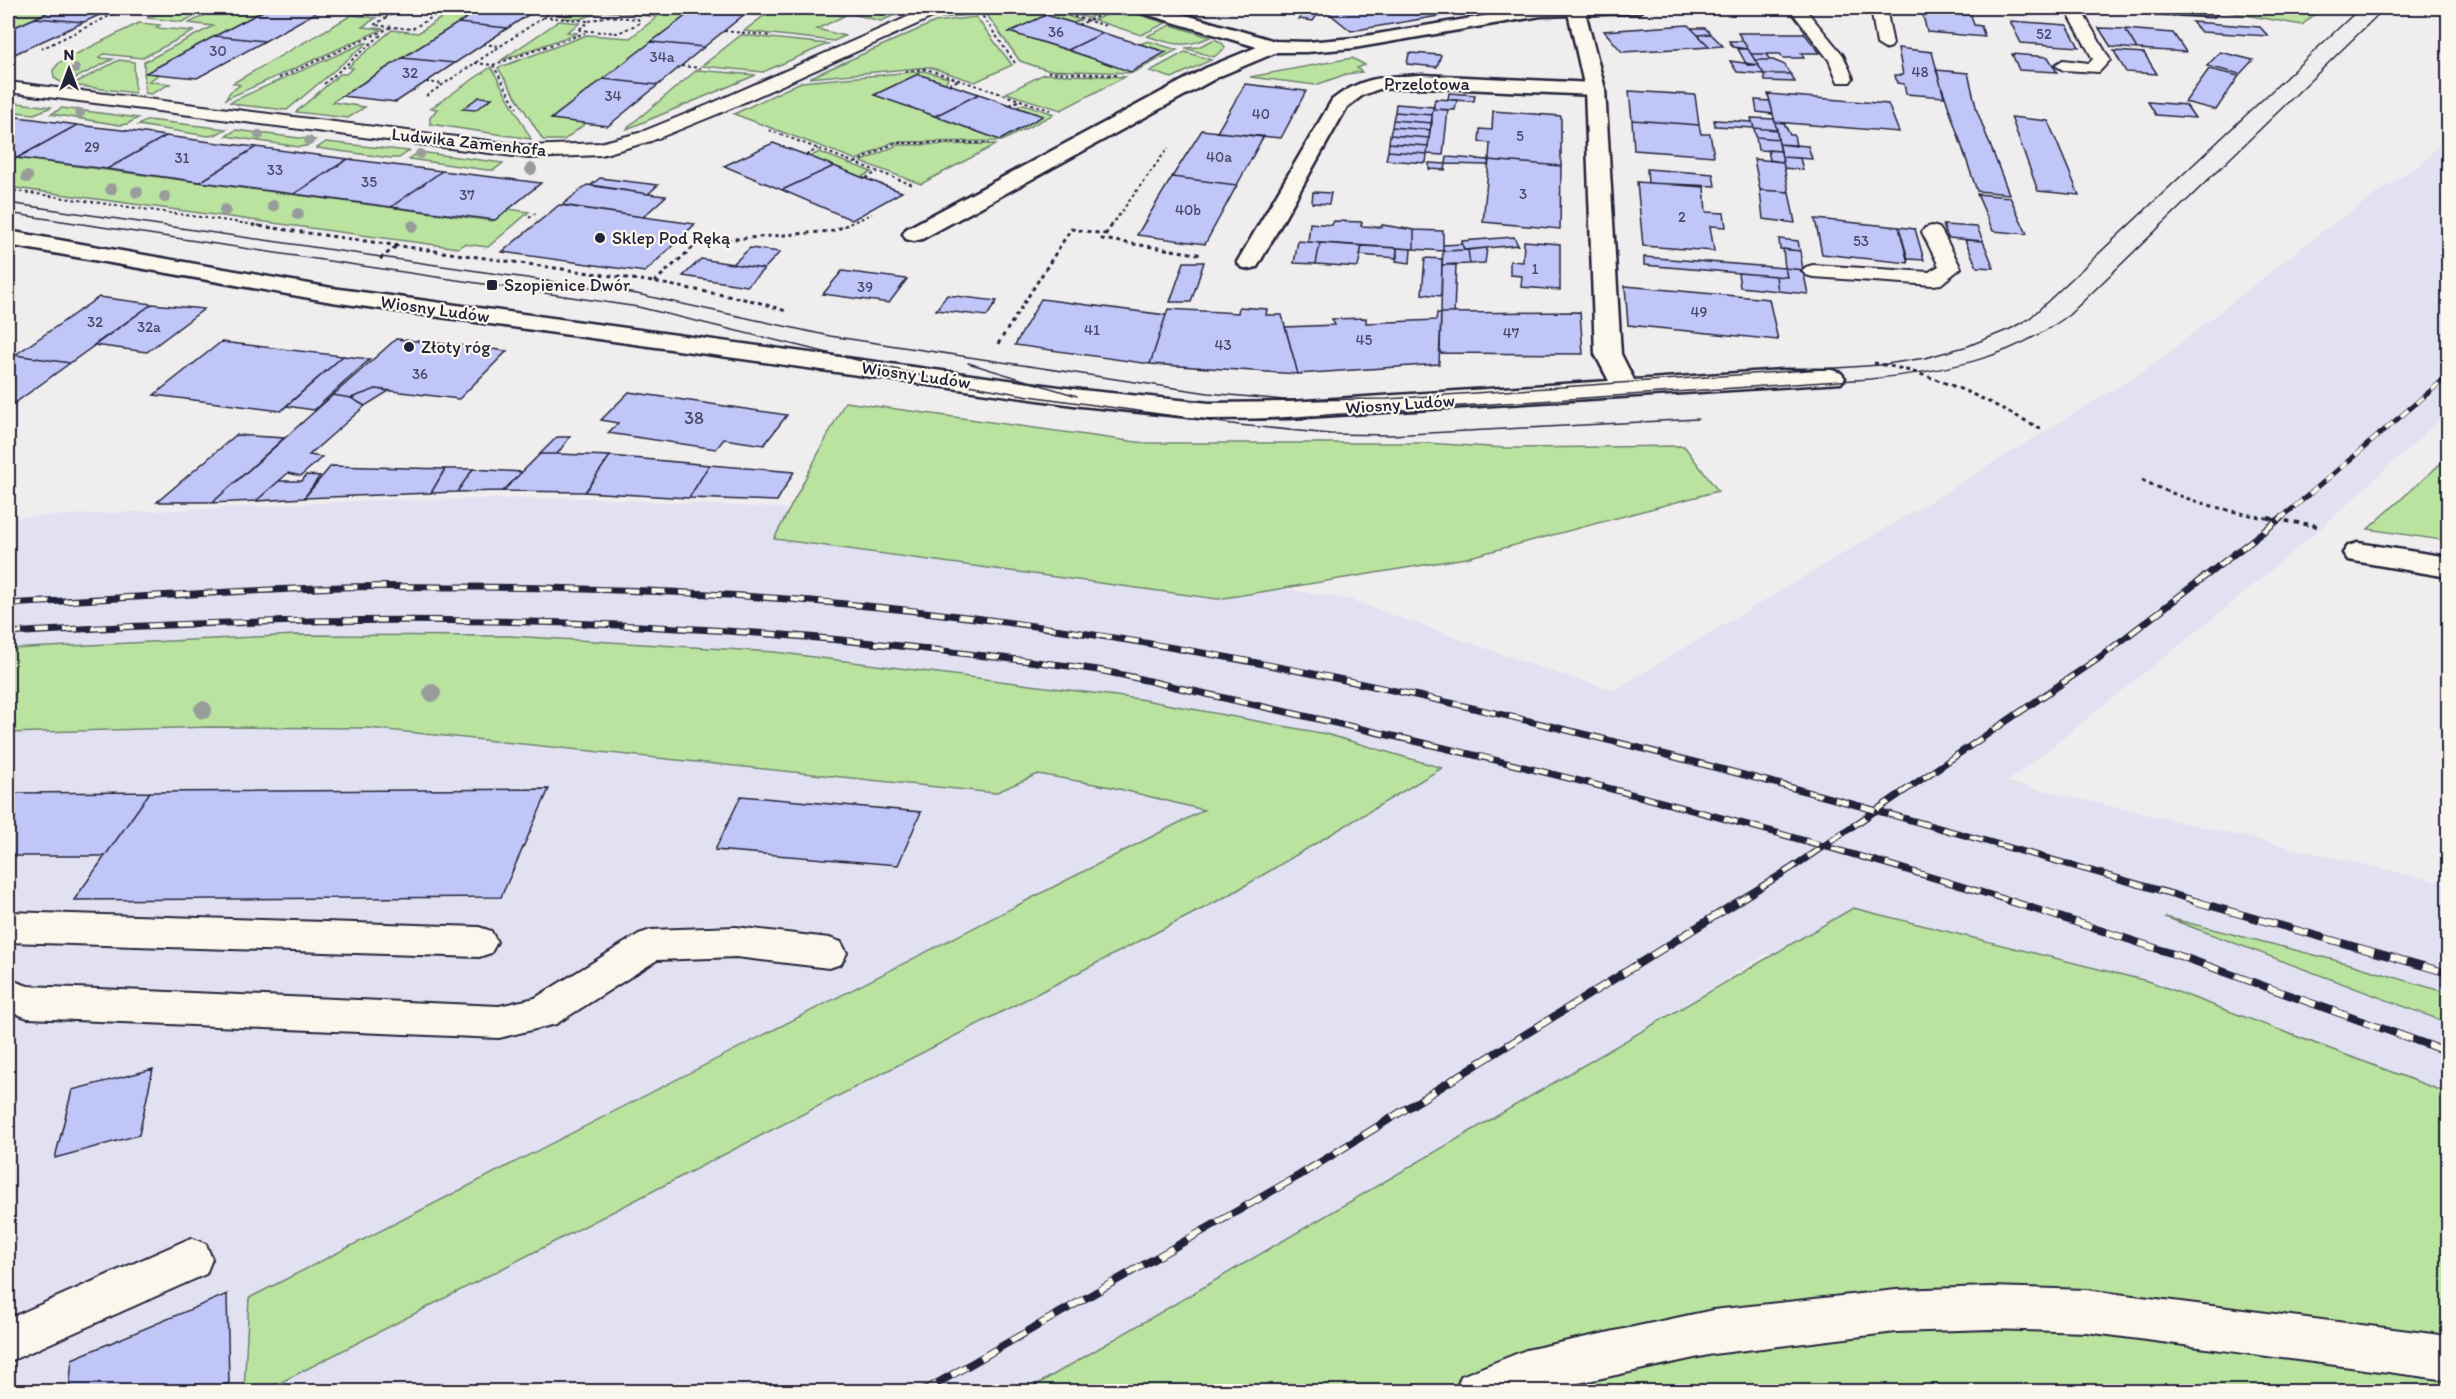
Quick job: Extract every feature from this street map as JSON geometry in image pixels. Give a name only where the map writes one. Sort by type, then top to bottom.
[{"type":"street","points":[[1145,8],[1274,46],[1328,46],[1541,11],[1634,8]]},
{"type":"street","points":[[2151,8],[2209,11]]},
{"type":"street","points":[[1575,9],[1595,89],[1608,354],[1626,389]]},
{"type":"street","points":[[914,234],[1213,72],[1274,46]]},
{"type":"street","name":"Przelotowa","points":[[1249,262],[1339,104],[1356,91],[1376,83],[1422,81],[1595,89]]},
{"type":"street","name":"Wiosny Ludów","points":[[8,238],[106,253],[264,285],[322,294],[1140,405],[1209,411],[1301,410],[1782,378],[1832,378]]},
{"type":"street","points":[[2358,553],[2448,567]]},
{"type":"lane","name":"Ludwika Zamenhofa","points":[[8,87],[529,152],[601,149],[645,137],[714,109],[940,8]]},
{"type":"lane","points":[[1796,8],[1837,59],[1844,78]]},
{"type":"lane","points":[[1878,8],[1885,44]]},
{"type":"lane","points":[[2062,66],[2093,68],[2102,60],[2073,8]]},
{"type":"lane","points":[[1814,271],[1933,279],[1950,268],[1932,232]]},
{"type":"lane","points":[[8,927],[479,942]]},
{"type":"lane","points":[[8,995],[28,1002],[499,1022],[543,1013],[651,945],[736,942],[829,953]]},
{"type":"lane","points":[[8,1341],[191,1260]]},
{"type":"lane","points":[[1477,1392],[1527,1372],[1713,1332],[1896,1311],[1990,1308],[2086,1311],[2448,1358]]},
{"type":"path","points":[[36,51],[125,8]]},
{"type":"path","points":[[419,11],[424,8]]},
{"type":"path","points":[[426,95],[556,8]]},
{"type":"path","points":[[1016,63],[981,14],[1040,8]]},
{"type":"path","points":[[401,9],[439,13],[412,29],[374,25],[388,16],[401,9]]},
{"type":"path","points":[[534,11],[550,12]]},
{"type":"path","points":[[338,12],[388,16]]},
{"type":"path","points":[[1078,25],[1108,12]]},
{"type":"path","points":[[607,16],[638,19],[640,22],[618,33],[589,31],[578,30],[590,21],[607,16]]},
{"type":"path","points":[[542,17],[590,21]]},
{"type":"path","points":[[278,79],[392,27]]},
{"type":"path","points":[[317,90],[387,30]]},
{"type":"path","points":[[474,63],[493,65],[589,31]]},
{"type":"path","points":[[48,40],[58,41]]},
{"type":"path","points":[[483,45],[500,46]]},
{"type":"path","points":[[903,71],[926,69],[1051,110]]},
{"type":"path","points":[[1048,72],[1122,75]]},
{"type":"path","points":[[949,84],[959,80]]},
{"type":"path","points":[[426,82],[443,84]]},
{"type":"path","points":[[1010,105],[1020,100]]},
{"type":"path","points":[[714,109],[921,187]]},
{"type":"path","points":[[855,162],[895,143],[994,143]]},
{"type":"path","points":[[1170,145],[1102,239],[1249,262]]},
{"type":"path","points":[[806,155],[818,149]]},
{"type":"path","points":[[866,178],[879,172]]},
{"type":"path","points":[[8,190],[654,282],[754,301],[786,311]]},
{"type":"path","points":[[530,218],[536,213]]},
{"type":"path","points":[[654,282],[699,242],[833,231],[873,214]]},
{"type":"path","points":[[1007,348],[996,347],[1071,229],[1105,234]]},
{"type":"path","points":[[1960,387],[2041,429]]},
{"type":"path","points":[[2142,480],[2157,488],[2211,506],[2327,528]]},
{"type":"shaded area","points":[[2448,136],[2448,412],[2328,522],[2226,608],[2007,782],[2448,884],[2448,1205],[1767,953],[1085,1391],[8,1391],[8,518],[385,500],[588,498],[778,508],[1348,599],[1555,673],[1614,690],[2150,367],[2323,231],[2423,162]]},
{"type":"green space","points":[[8,8],[57,8],[8,30]]},
{"type":"green space","points":[[170,8],[211,8],[182,22],[148,18]]},
{"type":"green space","points":[[219,8],[269,8],[147,72],[160,74],[149,81],[170,84],[151,94],[145,93],[144,62],[213,26],[189,23]]},
{"type":"green space","points":[[428,8],[483,8],[332,102],[365,107],[348,118],[296,112],[340,74],[346,74],[353,68],[348,67],[392,30],[418,33],[452,11]]},
{"type":"green space","points":[[578,8],[647,8],[635,14],[604,11],[580,19],[563,18]]},
{"type":"green space","points":[[656,8],[696,8],[552,118],[586,123],[564,140],[543,140],[498,68],[587,35],[630,38],[657,17],[641,15]]},
{"type":"green space","points":[[774,8],[811,8],[844,16],[817,29],[845,36],[834,41],[744,31]]},
{"type":"green space","points":[[828,8],[911,8],[881,21]]},
{"type":"green space","points":[[965,8],[1031,8],[941,18]]},
{"type":"green space","points":[[1042,8],[1080,20],[1073,23],[1046,15],[1010,32],[1131,71],[1166,52],[1140,44],[1148,41],[1177,50],[1132,73],[1047,70],[1020,61],[987,15]]},
{"type":"green space","points":[[1051,8],[1112,8],[1088,18]]},
{"type":"green space","points":[[2206,8],[2322,8],[2302,25]]},
{"type":"green space","points":[[1120,9],[1166,23],[1141,35],[1094,20]]},
{"type":"green space","points":[[352,15],[376,18],[362,27],[383,29],[226,99],[230,92],[240,85],[233,83]]},
{"type":"green space","points":[[976,17],[1012,65],[975,82],[929,67],[809,78],[935,22]]},
{"type":"green space","points":[[559,21],[580,23],[567,32],[578,33],[500,61]]},
{"type":"green space","points":[[139,23],[160,25],[156,28],[194,31],[142,58],[104,54],[99,58],[113,59],[64,84],[54,78],[53,70],[60,62]]},
{"type":"green space","points":[[1171,25],[1210,37],[1193,43],[1178,44],[1147,36]]},
{"type":"green space","points":[[741,35],[828,44],[763,72],[702,66]]},
{"type":"green space","points":[[1215,39],[1225,48],[1214,57],[1185,48],[1198,47]]},
{"type":"green space","points":[[367,43],[287,110],[230,102]]},
{"type":"green space","points":[[1185,52],[1211,60],[1172,78],[1150,71]]},
{"type":"green space","points":[[1352,58],[1365,65],[1357,68],[1362,72],[1346,74],[1316,85],[1250,77]]},
{"type":"green space","points":[[119,60],[134,62],[135,93],[71,85]]},
{"type":"green space","points":[[491,67],[531,139],[430,124],[430,118],[437,109],[431,108]]},
{"type":"green space","points":[[697,70],[756,75],[627,129],[628,127]]},
{"type":"green space","points":[[924,71],[948,78],[947,81],[944,83],[918,74],[875,95],[1000,140],[1042,116],[1017,107],[1024,104],[1054,114],[1002,141],[893,142],[857,160],[734,114],[801,82]]},
{"type":"green space","points":[[1044,74],[1125,77],[1061,110],[1006,93]]},
{"type":"green space","points":[[8,102],[52,107],[34,114],[8,111]]},
{"type":"green space","points":[[62,108],[138,118],[120,125],[51,114]]},
{"type":"green space","points":[[148,120],[226,129],[208,136],[138,125]]},
{"type":"green space","points":[[236,130],[315,140],[306,146],[299,147],[226,136]]},
{"type":"green space","points":[[326,142],[409,151],[399,158],[390,158],[317,148]]},
{"type":"green space","points":[[997,144],[921,184],[861,162],[897,145]]},
{"type":"green space","points":[[419,152],[503,163],[494,170],[487,170],[409,159]]},
{"type":"green space","points":[[819,152],[872,172],[861,177],[810,157]]},
{"type":"green space","points":[[8,157],[493,221],[509,209],[529,212],[488,247],[464,244],[458,248],[8,187]]},
{"type":"green space","points":[[845,402],[1144,443],[1425,443],[1506,448],[1684,446],[1718,491],[1466,558],[1218,599],[774,539]]},
{"type":"green space","points":[[2448,457],[2448,541],[2368,529]]},
{"type":"green space","points":[[296,635],[510,636],[775,652],[1139,699],[1326,734],[1442,768],[1231,894],[264,1391],[244,1391],[249,1298],[1204,810],[1111,787],[1038,774],[995,793],[368,728],[209,727],[8,733],[8,649]]},
{"type":"green space","points":[[1853,908],[2151,982],[2448,1093],[2448,1391],[1024,1392]]},
{"type":"green space","points":[[2165,917],[2350,964],[2448,993],[2448,1023]]},
{"type":"building","points":[[57,8],[115,8],[84,22],[35,18]]},
{"type":"building","points":[[269,8],[324,8],[265,41],[215,36]]},
{"type":"building","points":[[483,8],[539,8],[508,28],[458,23]]},
{"type":"building","points":[[696,8],[752,8],[746,13]]},
{"type":"building","points":[[1441,8],[1450,14],[1351,31],[1324,9]]},
{"type":"building","points":[[695,9],[746,13],[704,47],[651,42]]},
{"type":"building","points":[[1305,10],[1320,11],[1313,21],[1299,19]]},
{"type":"building","points":[[1922,11],[1971,15],[1974,25],[1981,26],[1985,37],[1927,32]]},
{"type":"building","points":[[1046,15],[1103,33],[1068,50],[1009,32]]},
{"type":"building","points":[[35,18],[84,22],[8,57],[8,30]]},
{"type":"building","points":[[2010,21],[2067,25],[2079,47],[2021,43]]},
{"type":"building","points":[[2192,22],[2260,27],[2268,36],[2201,32]]},
{"type":"building","points":[[458,23],[508,28],[455,63],[402,58]]},
{"type":"building","points":[[1688,25],[1710,47],[1622,52],[1604,31]]},
{"type":"building","points":[[1691,28],[1705,28],[1711,34],[1698,35]]},
{"type":"building","points":[[2099,28],[2125,29],[2137,49],[2111,47]]},
{"type":"building","points":[[2125,29],[2173,33],[2186,52],[2137,49]]},
{"type":"building","points":[[1103,33],[1166,52],[1131,72],[1068,50]]},
{"type":"building","points":[[1738,33],[1804,33],[1820,53],[1801,53],[1804,58],[1783,58],[1780,54],[1751,54]]},
{"type":"building","points":[[1711,34],[1723,46],[1710,47],[1698,35]]},
{"type":"building","points":[[215,36],[265,41],[197,78],[146,73]]},
{"type":"building","points":[[1729,41],[1743,41],[1748,49],[1733,47]]},
{"type":"building","points":[[651,42],[704,47],[658,85],[603,79]]},
{"type":"building","points":[[1898,48],[1932,52],[1944,97],[1906,94],[1904,84],[1897,83],[1895,75],[1903,75]]},
{"type":"building","points":[[1738,49],[1748,49],[1758,65],[1747,65]]},
{"type":"building","points":[[2114,51],[2144,53],[2157,74],[2126,72]]},
{"type":"building","points":[[2220,52],[2253,60],[2240,74],[2207,66]]},
{"type":"building","points":[[1409,53],[1441,55],[1437,67],[1407,64]]},
{"type":"building","points":[[1751,54],[1766,54],[1770,60],[1755,60]]},
{"type":"building","points":[[2012,54],[2048,57],[2057,72],[2019,70]]},
{"type":"building","points":[[402,58],[455,63],[396,102],[342,96]]},
{"type":"building","points":[[1755,60],[1773,60],[1785,65],[1790,74],[1764,74]]},
{"type":"building","points":[[1730,61],[1758,65],[1764,74],[1737,72]]},
{"type":"building","points":[[2209,69],[2239,76],[2216,110],[2185,102]]},
{"type":"building","points":[[1936,70],[1968,73],[1977,111],[2009,194],[1977,191]]},
{"type":"building","points":[[918,74],[979,94],[935,116],[874,95]]},
{"type":"building","points":[[1764,74],[1791,74],[1795,82],[1765,81]]},
{"type":"building","points":[[603,79],[658,85],[608,126],[551,119]]},
{"type":"building","points":[[1245,84],[1306,91],[1281,138],[1217,132]]},
{"type":"building","points":[[1629,91],[1695,95],[1699,125],[1632,120]]},
{"type":"building","points":[[1449,93],[1475,95],[1474,101],[1448,100]]},
{"type":"building","points":[[979,94],[1043,116],[1000,140],[935,116]]},
{"type":"building","points":[[1768,94],[1888,104],[1899,132],[1775,122]]},
{"type":"building","points":[[479,97],[492,98],[475,110],[462,109]]},
{"type":"building","points":[[1435,99],[1457,100],[1455,110],[1433,109]]},
{"type":"building","points":[[1755,100],[1770,101],[1773,114],[1757,112]]},
{"type":"building","points":[[2148,102],[2186,105],[2195,118],[2156,115]]},
{"type":"building","points":[[1396,104],[1434,107],[1432,115],[1395,112]]},
{"type":"building","points":[[1433,109],[1448,110],[1443,155],[1427,154]]},
{"type":"building","points":[[1493,111],[1561,116],[1561,166],[1489,160],[1490,143],[1479,142],[1480,129],[1492,130]]},
{"type":"building","points":[[1395,112],[1432,115],[1432,123],[1393,120]]},
{"type":"building","points":[[8,116],[77,125],[17,158],[8,157]]},
{"type":"building","points":[[2011,117],[2048,121],[2079,195],[2038,191]]},
{"type":"building","points":[[1751,118],[1774,119],[1777,130],[1754,128]]},
{"type":"building","points":[[1393,120],[1432,123],[1430,130],[1392,127]]},
{"type":"building","points":[[1632,120],[1699,125],[1701,134],[1710,134],[1714,156],[1634,150]]},
{"type":"building","points":[[1714,120],[1752,122],[1754,128],[1715,126]]},
{"type":"building","points":[[1775,122],[1784,123],[1790,135],[1794,135],[1796,146],[1779,144]]},
{"type":"building","points":[[77,125],[166,136],[107,169],[17,158]]},
{"type":"building","points":[[1392,127],[1430,130],[1429,138],[1390,135]]},
{"type":"building","points":[[1754,128],[1777,130],[1778,139],[1756,137]]},
{"type":"building","points":[[1202,130],[1263,137],[1237,185],[1172,177]]},
{"type":"building","points":[[1390,135],[1429,138],[1428,146],[1389,143]]},
{"type":"building","points":[[166,136],[256,147],[200,182],[107,169]]},
{"type":"building","points":[[1756,137],[1778,139],[1781,151],[1758,150]]},
{"type":"building","points":[[773,143],[834,166],[782,190],[724,166]]},
{"type":"building","points":[[1389,143],[1428,146],[1427,154],[1388,151]]},
{"type":"building","points":[[1779,144],[1808,146],[1812,159],[1782,157]]},
{"type":"building","points":[[256,147],[348,159],[294,194],[200,182]]},
{"type":"building","points":[[1768,150],[1781,151],[1783,162],[1770,160]]},
{"type":"building","points":[[1388,151],[1427,154],[1426,163],[1386,160]]},
{"type":"building","points":[[1447,157],[1489,160],[1488,165],[1446,164]]},
{"type":"building","points":[[1782,157],[1800,158],[1803,170],[1784,168]]},
{"type":"building","points":[[348,159],[442,171],[391,207],[294,194]]},
{"type":"building","points":[[1754,159],[1783,162],[1789,192],[1760,190]]},
{"type":"building","points":[[1489,160],[1561,166],[1560,229],[1483,222]]},
{"type":"building","points":[[1429,163],[1446,164],[1445,170],[1429,169]]},
{"type":"building","points":[[834,166],[902,192],[852,220],[782,190]]},
{"type":"building","points":[[1647,169],[1713,174],[1715,186],[1648,183]]},
{"type":"building","points":[[442,171],[541,183],[495,220],[391,207]]},
{"type":"building","points":[[1172,177],[1237,185],[1205,244],[1137,235]]},
{"type":"building","points":[[600,178],[658,185],[648,194],[591,185]]},
{"type":"building","points":[[1637,182],[1704,187],[1706,212],[1724,213],[1726,227],[1710,226],[1714,251],[1643,246]]},
{"type":"building","points":[[587,185],[666,196],[643,217],[562,205]]},
{"type":"building","points":[[1760,190],[1789,192],[1795,223],[1763,219]]},
{"type":"building","points":[[1313,192],[1331,193],[1329,204],[1312,203]]},
{"type":"building","points":[[1977,194],[2010,197],[2027,234],[1993,231]]},
{"type":"building","name":"Sklep Pod Ręką","points":[[559,205],[695,224],[645,272],[502,252]]},
{"type":"building","points":[[1815,219],[1899,227],[1908,263],[1822,254]]},
{"type":"building","points":[[1334,221],[1362,222],[1361,226],[1382,227],[1382,225],[1414,230],[1414,249],[1308,242],[1310,223],[1332,225]]},
{"type":"building","points":[[1943,225],[1977,227],[1983,241],[1948,238]]},
{"type":"building","points":[[1899,227],[1915,229],[1924,260],[1908,259]]},
{"type":"building","points":[[1414,230],[1443,231],[1443,251],[1414,249]]},
{"type":"building","points":[[1514,237],[1518,245],[1464,250],[1462,241]]},
{"type":"building","points":[[1779,239],[1798,241],[1800,251],[1780,249]]},
{"type":"building","points":[[1965,240],[1983,241],[1994,268],[1977,267]]},
{"type":"building","points":[[1298,241],[1320,243],[1316,264],[1294,263]]},
{"type":"building","points":[[1524,241],[1560,244],[1560,290],[1521,287],[1522,276],[1510,275],[1510,261],[1523,262]]},
{"type":"building","points":[[1320,243],[1362,246],[1358,267],[1316,264]]},
{"type":"building","points":[[1462,244],[1464,250],[1443,251],[1443,245]]},
{"type":"building","points":[[1362,246],[1397,248],[1397,258],[1360,255]]},
{"type":"building","points":[[750,248],[780,252],[764,269],[733,264]]},
{"type":"building","points":[[1397,248],[1411,249],[1410,263],[1396,261]]},
{"type":"building","points":[[1487,248],[1485,263],[1470,264],[1468,250]]},
{"type":"building","points":[[1783,249],[1800,251],[1803,270],[1785,268]]},
{"type":"building","points":[[1468,250],[1470,264],[1442,265],[1443,251]]},
{"type":"building","points":[[1644,257],[1785,268],[1787,277],[1644,265]]},
{"type":"building","points":[[1425,258],[1442,259],[1441,296],[1422,294]]},
{"type":"building","points":[[701,259],[764,269],[747,286],[683,276]]},
{"type":"building","points":[[1184,262],[1204,262],[1191,302],[1170,302]]},
{"type":"building","points":[[1456,264],[1454,313],[1441,313],[1442,265]]},
{"type":"building","points":[[1785,268],[1803,270],[1808,294],[1778,291],[1776,276],[1787,277]]},
{"type":"building","points":[[842,271],[907,279],[889,303],[823,294]]},
{"type":"building","points":[[1738,273],[1776,276],[1778,291],[1740,287]]},
{"type":"building","points":[[1625,286],[1769,299],[1778,340],[1628,325]]},
{"type":"building","points":[[947,295],[997,301],[987,316],[936,310]]},
{"type":"building","points":[[99,297],[152,304],[70,363],[15,355]]},
{"type":"building","points":[[1041,299],[1166,315],[1150,364],[1015,345]]},
{"type":"building","points":[[152,304],[204,309],[147,352],[94,345]]},
{"type":"building","points":[[1239,307],[1267,309],[1266,315],[1282,315],[1298,374],[1150,364],[1168,309],[1238,313]]},
{"type":"building","points":[[1580,312],[1583,354],[1440,353],[1441,313]]},
{"type":"building","points":[[1437,313],[1441,313],[1439,364],[1298,374],[1285,327],[1335,325],[1332,319],[1366,318],[1366,323],[1436,320]]},
{"type":"building","points":[[396,339],[507,351],[459,399],[376,389],[351,398],[333,395]]},
{"type":"building","points":[[221,342],[343,356],[281,411],[154,395]]},
{"type":"building","points":[[8,354],[15,355],[70,363],[8,408]]},
{"type":"building","points":[[343,356],[370,359],[314,410],[286,406]]},
{"type":"building","points":[[376,389],[389,391],[365,406],[351,398]]},
{"type":"building","points":[[629,392],[787,415],[764,445],[724,439],[716,449],[608,433],[618,423],[601,420]]},
{"type":"building","points":[[333,395],[351,398],[365,406],[309,455],[322,457],[301,476],[288,473],[256,501],[212,503]]},
{"type":"building","points":[[236,435],[284,438],[213,502],[157,502]]},
{"type":"building","points":[[557,437],[570,437],[557,454],[540,454]]},
{"type":"building","points":[[540,454],[610,456],[585,492],[503,491]]},
{"type":"building","points":[[610,456],[709,465],[689,498],[585,492]]},
{"type":"building","points":[[709,465],[794,472],[777,501],[689,498]]},
{"type":"building","points":[[331,466],[445,469],[431,493],[304,498]]},
{"type":"building","points":[[445,469],[473,469],[457,492],[431,493]]},
{"type":"building","points":[[473,469],[522,472],[503,491],[457,492]]},
{"type":"building","points":[[306,475],[320,476],[304,498],[256,501],[279,481],[302,481]]},
{"type":"building","points":[[549,789],[501,897],[74,900],[150,792]]},
{"type":"building","points":[[150,792],[105,856],[8,856],[8,793]]},
{"type":"building","points":[[741,796],[921,812],[898,865],[715,850]]},
{"type":"building","points":[[153,1069],[139,1135],[55,1158],[72,1090]]},
{"type":"building","points":[[227,1294],[229,1383],[209,1392],[69,1392],[72,1359]]},
{"type":"tram line","points":[[8,203],[637,294],[830,336],[1208,393],[1284,400],[1387,399],[1880,365],[1925,358],[1968,346],[2030,318],[2360,8]]},
{"type":"tram line","points":[[1251,420],[1870,379],[1950,367],[1999,353],[2046,330],[2069,315],[2385,8]]},
{"type":"tram line","points":[[8,213],[638,307],[940,380],[1029,396],[1239,425],[1330,434],[1391,435],[1698,419]]},
{"type":"tram line","points":[[968,363],[1077,396]]},
{"type":"railway","points":[[2279,520],[2448,376]]},
{"type":"railway","points":[[1876,811],[2099,658],[2281,518]]},
{"type":"railway","points":[[8,604],[343,587],[512,588],[651,591],[789,599],[1009,622],[1182,649],[1354,682],[1524,720],[1876,811]]},
{"type":"railway","points":[[8,633],[249,622],[489,621],[729,631],[969,654],[1101,671],[1331,722],[1589,783],[1824,846]]},
{"type":"railway","points":[[1824,846],[1876,811]]},
{"type":"railway","points":[[1876,811],[2200,902]]},
{"type":"railway","points":[[1737,902],[1824,846]]},
{"type":"railway","points":[[1824,846],[2014,902]]},
{"type":"railway","points":[[922,1392],[1300,1175],[1739,901]]},
{"type":"railway","points":[[2010,901],[2183,957],[2448,1052]]},
{"type":"railway","points":[[2194,901],[2448,973]]},
{"type":"place","name":"Sklep Pod Ręką","points":[[600,238]]},
{"type":"place","name":"Szopienice Dwór","points":[[492,285]]},
{"type":"place","name":"Złoty róg","points":[[409,347]]}]
